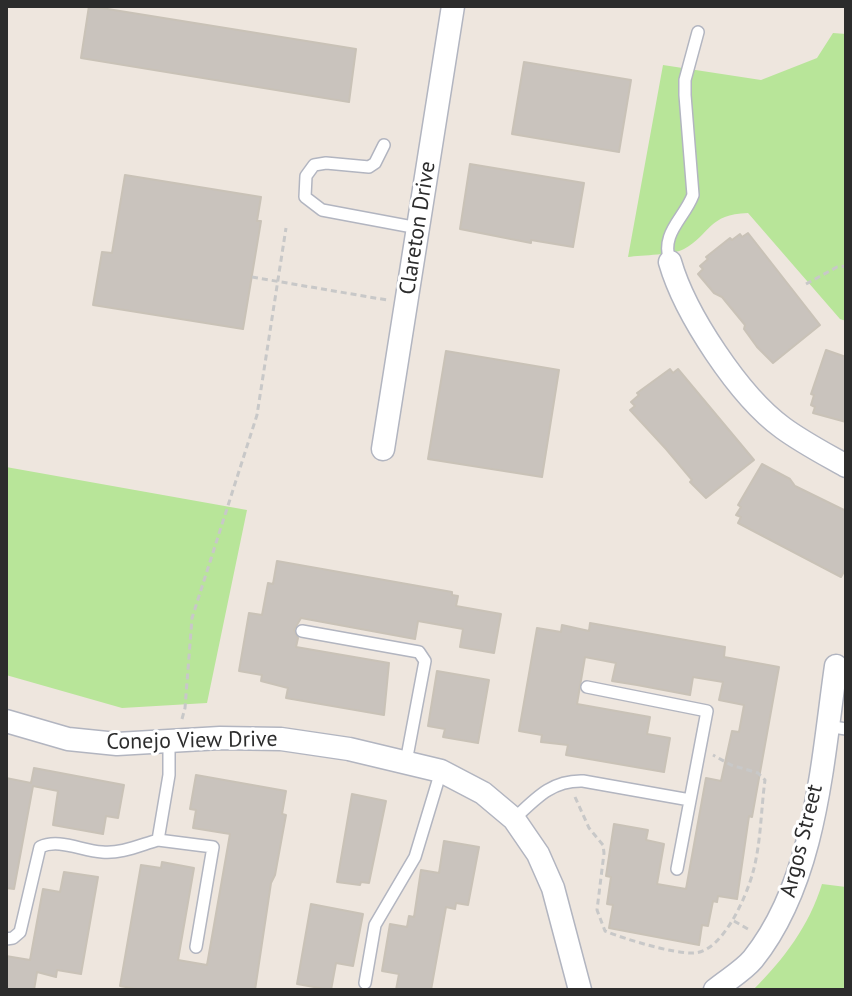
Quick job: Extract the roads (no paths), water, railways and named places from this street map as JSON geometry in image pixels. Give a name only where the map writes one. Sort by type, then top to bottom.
[{"type":"street","name":"Clareton Drive","points":[[383,449],[453,6]]},
{"type":"street","points":[[670,262],[677,285],[692,314],[740,385],[781,427],[846,466]]},
{"type":"street","name":"Argos Street","points":[[715,990],[751,961],[781,917],[797,878],[837,728],[836,666]]},
{"type":"street","name":"Conejo View Drive","points":[[6,721],[68,739],[117,744],[175,733],[220,738],[281,739],[349,749],[441,771],[483,793],[514,819],[538,854],[553,888],[580,990]]},
{"type":"lane","points":[[670,262],[667,245],[669,232],[689,207],[693,195],[685,80],[698,32]]},
{"type":"lane","points":[[384,145],[375,163],[369,167],[326,163],[314,165],[309,169],[303,189],[305,197],[322,210],[418,228]]},
{"type":"lane","points":[[302,631],[419,652],[425,661],[406,762]]},
{"type":"lane","points":[[587,687],[707,711],[677,869]]},
{"type":"lane","points":[[158,840],[175,733]]},
{"type":"lane","points":[[365,983],[375,925],[415,857],[441,771]]},
{"type":"lane","points":[[514,819],[542,792],[569,781],[690,800]]},
{"type":"lane","points":[[6,939],[20,932],[40,847],[50,843],[103,853],[158,840],[213,847],[196,947]]}]
